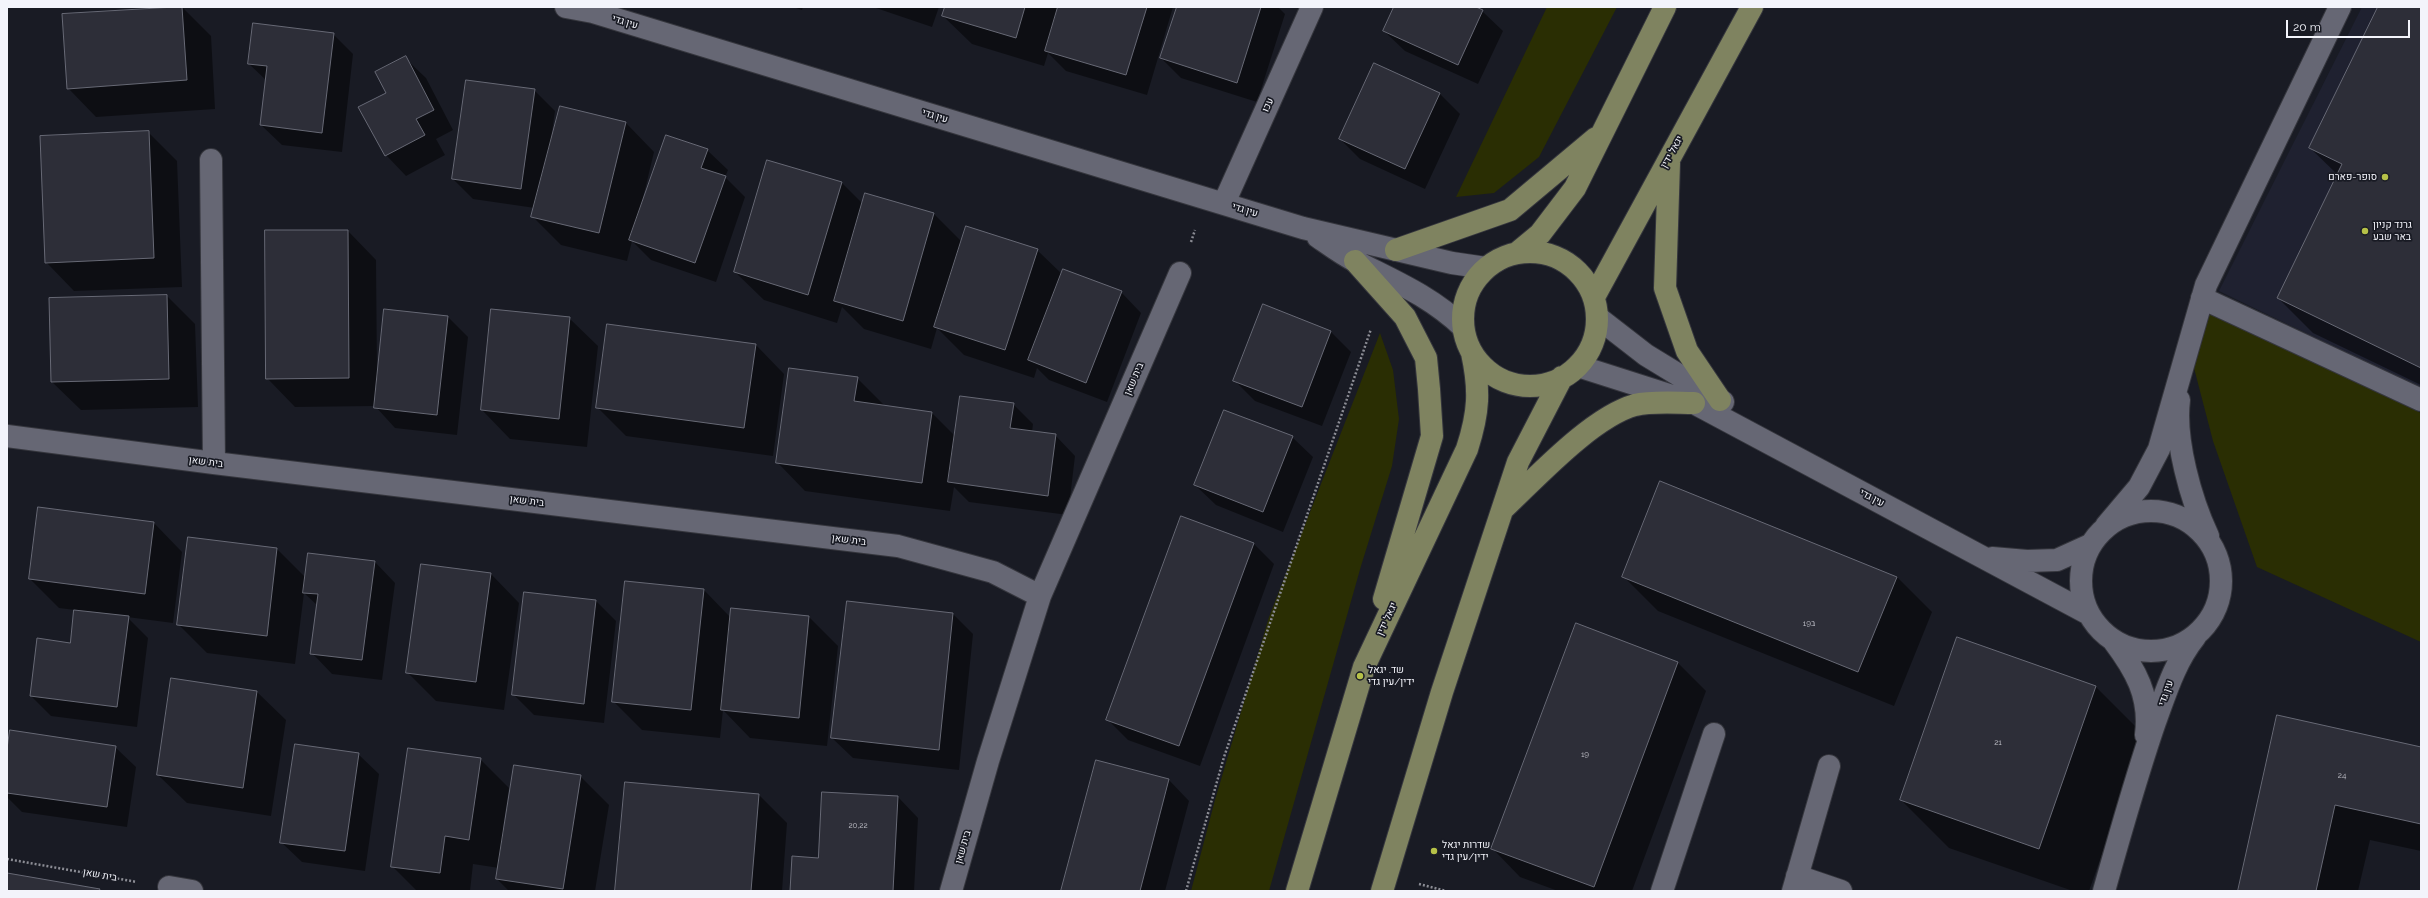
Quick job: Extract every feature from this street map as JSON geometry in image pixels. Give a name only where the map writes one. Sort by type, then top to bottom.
[{"type":"main road","points":[[1517,253],[1540,234],[1575,188],[1665,7]]},
{"type":"main road","name":"יגאל ידין","points":[[1596,307],[1669,158],[1752,7]]},
{"type":"main road","points":[[1396,250],[1510,210],[1603,132]]},
{"type":"main road","points":[[1669,158],[1665,288],[1687,351],[1720,400]]},
{"type":"main road","points":[[1382,891],[1442,692],[1518,462],[1570,371],[1593,343],[1596,307],[1584,278],[1568,263],[1549,254],[1528,252],[1506,256],[1486,268],[1472,284],[1467,295],[1462,316],[1463,327],[1472,353],[1482,366],[1496,377],[1512,384],[1529,386],[1546,384],[1570,371]]},
{"type":"main road","points":[[1355,261],[1405,317],[1426,358],[1432,436],[1364,667]]},
{"type":"main road","name":"יגאל ידין","points":[[1297,891],[1364,667],[1467,449],[1476,421],[1477,377],[1472,353]]},
{"type":"main road","points":[[1501,511],[1557,458],[1598,424],[1636,405],[1694,403]]},
{"type":"street","name":"עין גדי","points":[[566,7],[594,10],[1304,228],[1452,263],[1486,268]]},
{"type":"street","name":"עכו","points":[[1215,201],[1312,7]]},
{"type":"street","points":[[2187,345],[2178,411],[2184,462],[2197,512],[2213,546],[2221,570],[2220,594],[2214,614],[2198,633],[2178,646],[2154,652],[2129,648],[2103,633],[2089,614],[2081,584],[2082,566],[2090,545],[2139,487],[2159,449],[2187,345],[2206,285],[2340,7]]},
{"type":"street","points":[[211,160],[214,463]]},
{"type":"street","name":"עין גדי","points":[[1304,228],[1355,261],[1394,280],[1442,307],[1463,327]]},
{"type":"street","name":"בית שאן","points":[[951,891],[988,761],[1040,596],[1180,273]]},
{"type":"street","points":[[2202,298],[2421,400]]},
{"type":"street","name":"עין גדי","points":[[1596,307],[1646,355],[1720,400],[1763,440]]},
{"type":"street","name":"עין גדי","points":[[1570,371],[1694,403],[2089,614]]},
{"type":"street","name":"בית שאן","points":[[7,436],[214,463],[898,546],[993,572],[1040,596]]},
{"type":"street","points":[[2106,526],[2128,514],[2152,510],[2176,515],[2198,528],[2213,546]]},
{"type":"street","name":"עין גדי","points":[[1981,557],[2027,562],[2057,560],[2090,545]]},
{"type":"street","name":"עין גדי","points":[[2104,891],[2142,759],[2171,677],[2182,654],[2198,633]]},
{"type":"street","name":"עין גדי","points":[[2109,636],[2133,666],[2144,696],[2147,726],[2142,759]]},
{"type":"street","points":[[1662,891],[1714,734]]},
{"type":"street","points":[[1829,766],[1795,883],[1841,891]]},
{"type":"street","points":[[169,887],[192,891]]},
{"type":"path","points":[[1180,273],[1215,201]]},
{"type":"path","points":[[1186,891],[1224,757],[1383,292]]},
{"type":"path","name":"בית שאן","points":[[7,860],[169,887]]},
{"type":"shaded area","name":"גרנד קניון באר שבע","points":[[2362,7],[2421,7],[2421,389],[2219,291]]},
{"type":"green space","points":[[1547,7],[1617,7],[1539,157],[1494,193],[1456,197]]},
{"type":"green space","points":[[2205,309],[2421,413],[2421,642],[2257,567],[2213,441],[2194,368]]},
{"type":"green space","points":[[1380,333],[1393,370],[1399,419],[1392,466],[1361,566],[1269,891],[1191,891],[1215,800],[1269,617]]},
{"type":"building","points":[[182,7],[187,80],[67,89],[62,14]]},
{"type":"building","points":[[945,7],[1025,7],[1016,38],[942,16]]},
{"type":"building","points":[[1058,7],[1147,7],[1126,75],[1045,51]]},
{"type":"building","points":[[1177,7],[1261,7],[1237,83],[1160,58]]},
{"type":"building","points":[[1394,7],[1476,7],[1483,10],[1458,65],[1383,31]]},
{"type":"building","name":"גרנד קניון באר שבע","points":[[2378,7],[2421,7],[2421,368],[2277,298],[2342,164],[2309,148]]},
{"type":"building","points":[[253,23],[334,33],[322,133],[260,125],[267,66],[248,64]]},
{"type":"building","points":[[406,56],[434,110],[416,119],[425,135],[385,156],[358,107],[386,93],[375,72]]},
{"type":"building","points":[[1374,63],[1440,93],[1405,169],[1339,139]]},
{"type":"building","points":[[466,80],[535,89],[521,189],[452,179]]},
{"type":"building","points":[[560,106],[626,122],[599,233],[531,217]]},
{"type":"building","points":[[149,131],[154,258],[45,263],[40,136]]},
{"type":"building","points":[[666,135],[708,149],[701,168],[726,176],[695,263],[629,240]]},
{"type":"building","points":[[767,160],[842,182],[808,295],[734,272]]},
{"type":"building","points":[[865,193],[934,213],[903,321],[834,301]]},
{"type":"building","points":[[966,226],[1038,249],[1005,350],[934,327]]},
{"type":"building","points":[[265,230],[348,230],[349,378],[266,379]]},
{"type":"building","points":[[1063,269],[1122,291],[1086,383],[1028,360]]},
{"type":"building","points":[[167,295],[169,379],[51,382],[49,298]]},
{"type":"building","points":[[1263,304],[1331,331],[1302,407],[1233,381]]},
{"type":"building","points":[[384,309],[448,316],[437,415],[374,408]]},
{"type":"building","points":[[491,309],[570,317],[559,419],[481,410]]},
{"type":"building","points":[[607,324],[756,344],[744,428],[596,408]]},
{"type":"building","points":[[789,368],[858,377],[854,401],[932,412],[922,483],[776,463]]},
{"type":"building","points":[[960,396],[1014,403],[1010,428],[1056,434],[1048,496],[948,482]]},
{"type":"building","points":[[1224,410],[1293,436],[1263,512],[1194,485]]},
{"type":"building","points":[[1660,481],[1897,577],[1858,672],[1622,577]]},
{"type":"building","points":[[38,507],[154,522],[145,594],[29,579]]},
{"type":"building","points":[[1181,516],[1254,543],[1179,746],[1106,720]]},
{"type":"building","points":[[188,537],[277,548],[267,636],[177,625]]},
{"type":"building","points":[[308,553],[375,561],[362,660],[310,654],[318,594],[303,593]]},
{"type":"building","points":[[421,564],[491,573],[476,682],[406,673]]},
{"type":"building","points":[[625,581],[704,589],[691,710],[612,702]]},
{"type":"building","points":[[524,592],[596,600],[584,704],[512,695]]},
{"type":"building","points":[[847,601],[953,613],[939,750],[831,738]]},
{"type":"building","points":[[731,608],[809,616],[799,718],[721,710]]},
{"type":"building","points":[[74,610],[129,616],[117,707],[30,696],[37,638],[70,643]]},
{"type":"building","points":[[1576,623],[1678,662],[1594,887],[1491,849]]},
{"type":"building","points":[[1957,637],[2096,686],[2039,849],[1900,800]]},
{"type":"building","points":[[171,678],[257,691],[243,788],[157,775]]},
{"type":"building","points":[[2277,715],[2421,747],[2421,824],[2335,805],[2316,891],[2238,891]]},
{"type":"building","points":[[10,730],[116,746],[107,807],[7,793],[7,749]]},
{"type":"building","points":[[295,744],[359,753],[345,851],[280,843]]},
{"type":"building","points":[[408,748],[481,758],[469,840],[445,836],[440,873],[391,867]]},
{"type":"building","points":[[1096,760],[1169,779],[1140,891],[1061,891]]},
{"type":"building","points":[[514,765],[581,775],[563,889],[496,879]]},
{"type":"building","points":[[625,782],[759,794],[751,891],[615,891]]},
{"type":"building","points":[[822,792],[898,796],[893,891],[790,891],[792,856],[818,858]]},
{"type":"building","points":[[7,873],[100,889],[99,891],[7,891]]},
{"type":"place","name":"סופר-פארם","points":[[2385,177]]},
{"type":"place","name":"גרנד קניון באר שבע","points":[[2365,231]]},
{"type":"place","name":"שד. יגאל ידין/עין גדי","points":[[1360,676]]},
{"type":"place","name":"שדרות יגאל ידין/עין גדי","points":[[1434,851]]}]
